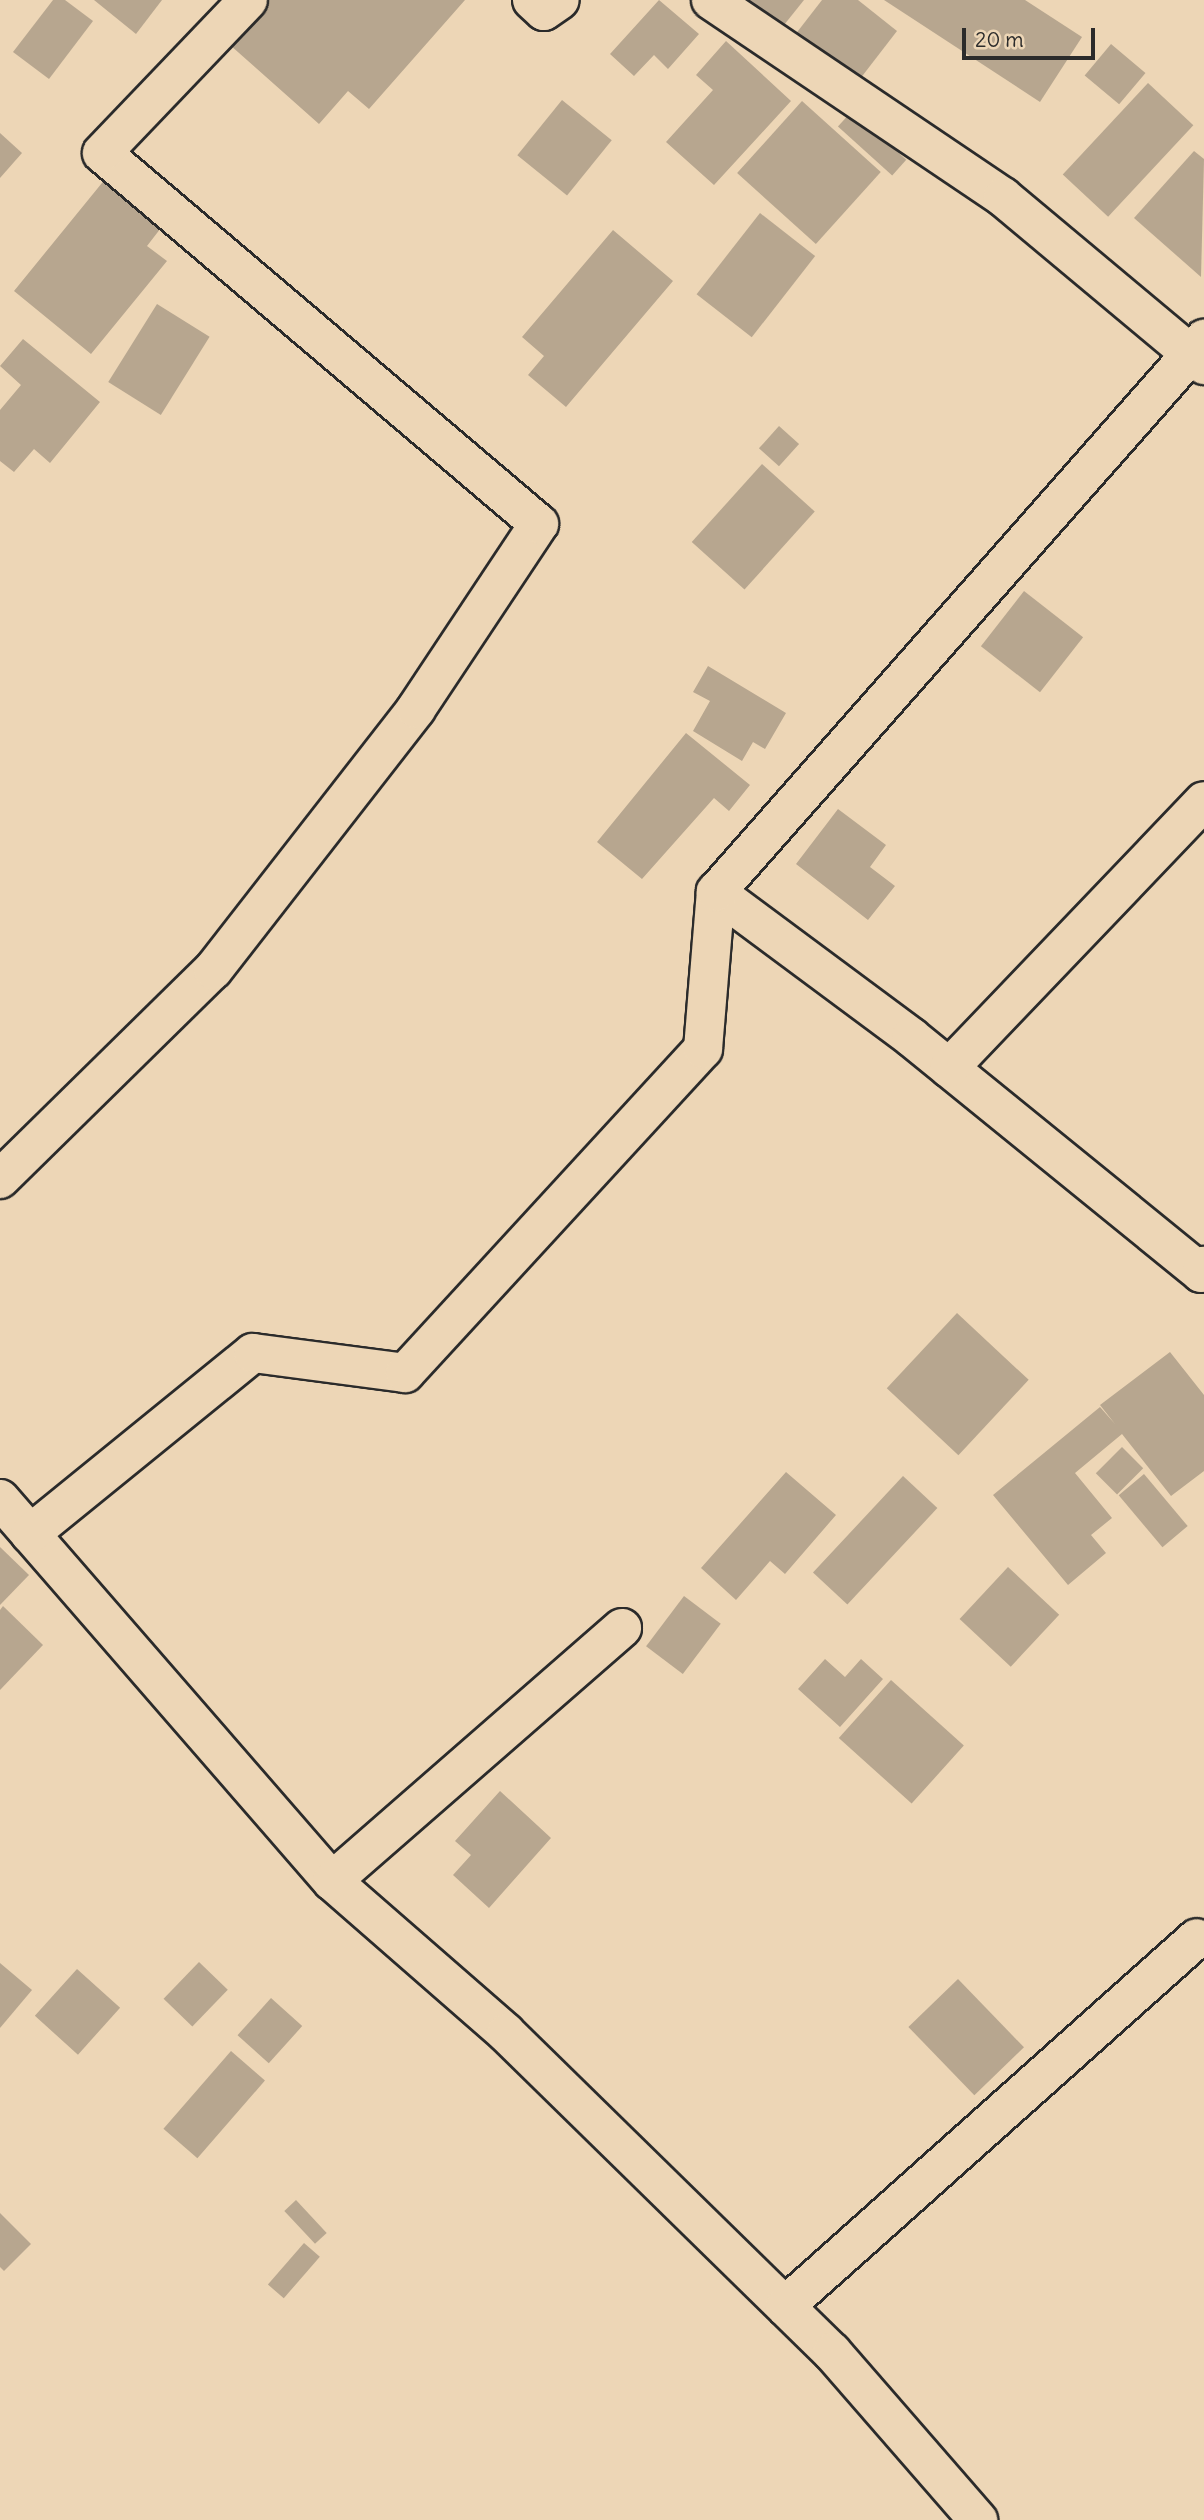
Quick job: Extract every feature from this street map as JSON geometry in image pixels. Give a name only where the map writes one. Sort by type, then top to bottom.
[{"type":"street","points":[[0,1178],[213,970],[416,709],[539,524],[102,153],[248,0]]},
{"type":"street","points":[[532,0],[544,11],[561,0]]},
{"type":"street","points":[[30,1534],[253,1353],[405,1373],[703,1049],[716,892],[1199,352],[1003,197],[711,0]]},
{"type":"street","points":[[949,1068],[1204,801]]},
{"type":"street","points":[[716,892],[949,1068],[1201,1273],[1204,1266]]},
{"type":"street","points":[[0,1499],[332,1881],[506,2033],[785,2306],[978,2520]]},
{"type":"street","points":[[332,1881],[622,1629]]},
{"type":"street","points":[[785,2306],[1197,1938]]},
{"type":"building","points":[[53,0],[65,0],[93,21],[49,79],[13,52]]},
{"type":"building","points":[[94,0],[162,0],[136,34]]},
{"type":"building","points":[[269,0],[465,0],[369,109],[348,91],[319,124],[230,45]]},
{"type":"building","points":[[659,0],[699,34],[668,69],[654,55],[634,76],[610,54]]},
{"type":"building","points":[[732,0],[804,0],[776,35]]},
{"type":"building","points":[[822,0],[858,0],[897,31],[853,88],[791,40]]},
{"type":"building","points":[[884,0],[1025,0],[1082,37],[1040,102]]},
{"type":"building","points":[[726,41],[791,101],[714,185],[666,142],[713,90],[696,75]]},
{"type":"building","points":[[1111,44],[1145,73],[1119,104],[1085,75]]},
{"type":"building","points":[[1148,83],[1193,125],[1108,217],[1063,174]]},
{"type":"building","points":[[562,100],[612,140],[567,195],[517,155]]},
{"type":"building","points":[[802,101],[881,172],[816,244],[737,173]]},
{"type":"building","points":[[852,111],[906,160],[892,175],[838,127]]},
{"type":"building","points":[[0,133],[22,153],[0,178]]},
{"type":"building","points":[[1194,151],[1204,159],[1201,277],[1134,218]]},
{"type":"building","points":[[106,178],[164,224],[147,246],[167,261],[91,354],[14,291]]},
{"type":"building","points":[[760,213],[815,256],[752,337],[697,294]]},
{"type":"building","points":[[613,230],[673,281],[566,407],[528,375],[544,356],[522,337]]},
{"type":"building","points":[[157,304],[210,337],[161,415],[108,382]]},
{"type":"building","points":[[23,339],[100,402],[50,463],[34,449],[14,472],[0,461],[0,410],[21,385],[0,366]]},
{"type":"building","points":[[779,426],[799,444],[779,466],[759,448]]},
{"type":"building","points":[[762,464],[815,512],[745,590],[692,542]]},
{"type":"building","points":[[1024,591],[1083,637],[1040,692],[981,646]]},
{"type":"building","points":[[708,666],[786,713],[765,749],[753,742],[742,761],[693,731],[710,701],[693,692]]},
{"type":"building","points":[[686,733],[750,785],[729,811],[714,798],[642,879],[597,842]]},
{"type":"building","points":[[838,809],[886,845],[870,867],[895,886],[868,920],[796,864]]},
{"type":"building","points":[[957,1313],[1029,1380],[958,1455],[887,1388]]},
{"type":"building","points":[[1170,1352],[1204,1395],[1204,1471],[1171,1496],[1122,1434],[1075,1473],[1112,1518],[1091,1535],[1106,1553],[1068,1585],[993,1495],[1100,1407],[1115,1424],[1100,1405]]},
{"type":"building","points":[[1122,1447],[1143,1468],[1117,1494],[1096,1473]]},
{"type":"building","points":[[786,1472],[836,1515],[785,1574],[770,1561],[736,1600],[701,1568]]},
{"type":"building","points":[[1144,1474],[1188,1526],[1162,1547],[1119,1495]]},
{"type":"building","points":[[903,1476],[937,1508],[847,1605],[813,1573]]},
{"type":"building","points":[[0,1547],[29,1575],[0,1605]]},
{"type":"building","points":[[1008,1567],[1059,1615],[1011,1667],[960,1619]]},
{"type":"building","points":[[684,1596],[721,1624],[683,1674],[646,1646]]},
{"type":"building","points":[[3,1606],[43,1645],[0,1690],[0,1610]]},
{"type":"building","points":[[825,1659],[845,1677],[861,1659],[883,1679],[840,1727],[798,1689]]},
{"type":"building","points":[[891,1680],[964,1746],[912,1804],[839,1738]]},
{"type":"building","points":[[500,1791],[551,1838],[489,1908],[453,1875],[471,1855],[455,1841]]},
{"type":"building","points":[[199,1962],[228,1990],[192,2026],[164,1999]]},
{"type":"building","points":[[0,1963],[32,1990],[0,2028]]},
{"type":"building","points":[[77,1969],[120,2008],[78,2055],[35,2016]]},
{"type":"building","points":[[958,1979],[1024,2047],[974,2095],[908,2027]]},
{"type":"building","points":[[271,1998],[302,2026],[269,2063],[238,2035]]},
{"type":"building","points":[[231,2051],[265,2081],[197,2158],[163,2129]]},
{"type":"building","points":[[296,2200],[327,2233],[315,2244],[284,2211]]},
{"type":"building","points":[[0,2213],[31,2244],[4,2271],[0,2267]]},
{"type":"building","points":[[304,2243],[320,2257],[284,2298],[268,2285]]}]
